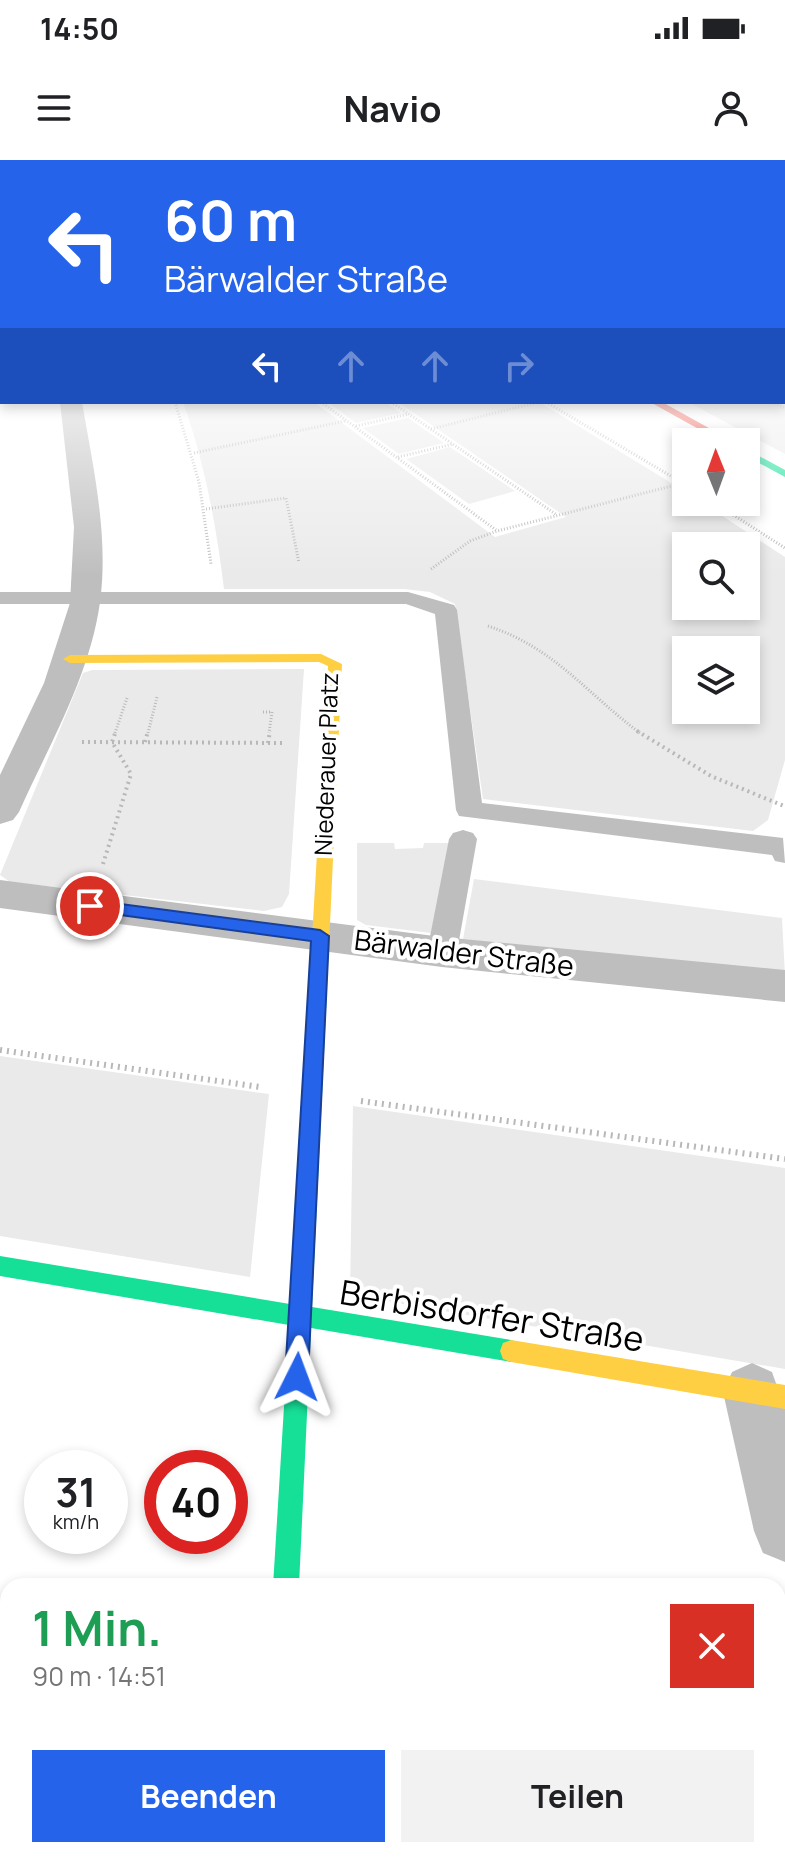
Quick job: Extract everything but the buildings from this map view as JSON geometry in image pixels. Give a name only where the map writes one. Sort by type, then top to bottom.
[{"type":"street","points":[[0,812],[70,659],[85,600],[89,535],[73,417]]},
{"type":"street","points":[[683,417],[703,428]]},
{"type":"street","points":[[760,460],[785,474]]},
{"type":"street","name":"Niederauer Platz","points":[[70,659],[321,658],[335,664],[286,1578]]},
{"type":"street","name":"Bärwalder Straße","points":[[0,894],[442,952],[785,986]]},
{"type":"street","name":"Berbisdorfer Straße","points":[[0,1266],[768,1395]]},
{"type":"street","points":[[768,1395],[785,1531]]},
{"type":"lane","points":[[0,598],[408,598],[446,610],[466,822],[442,952]]},
{"type":"lane","points":[[466,822],[783,847],[785,854]]},
{"type":"path","points":[[181,417],[194,453],[206,509],[215,597]]},
{"type":"path","points":[[342,417],[497,531]]},
{"type":"path","points":[[355,427],[395,417]]},
{"type":"path","points":[[413,417],[557,515]]},
{"type":"path","points":[[430,429],[477,417]]},
{"type":"path","points":[[572,417],[672,477]]},
{"type":"path","points":[[194,453],[347,421]]},
{"type":"path","points":[[397,457],[453,444]]},
{"type":"path","points":[[408,598],[426,572],[470,541],[497,531],[672,487]]},
{"type":"path","points":[[206,509],[286,498],[306,598]]},
{"type":"path","points":[[735,516],[785,548]]},
{"type":"path","points":[[446,610],[512,634],[564,666],[613,713],[651,741],[711,776],[785,807]]},
{"type":"path","points":[[90,906],[131,774],[112,742],[128,696],[124,687],[133,659]]},
{"type":"path","points":[[263,712],[272,712],[268,743]]},
{"type":"path","points":[[33,742],[329,743]]},
{"type":"path","points":[[0,1050],[785,1159]]},
{"type":"shaded area","points":[[188,417],[334,417],[495,537],[566,517],[420,417],[564,417],[672,483],[672,516],[722,516],[747,532],[672,532],[672,620],[760,620],[760,541],[785,557],[785,760],[768,820],[753,831],[483,799],[455,604],[430,592],[404,589],[224,589],[209,494]]},
{"type":"shaded area","points":[[348,417],[382,417],[356,423]]},
{"type":"shaded area","points":[[716,417],[785,417],[785,454],[760,441],[760,428],[736,428]]},
{"type":"shaded area","points":[[408,418],[444,443],[399,454],[363,428]]},
{"type":"shaded area","points":[[450,447],[515,491],[469,504],[406,459]]},
{"type":"shaded area","points":[[304,669],[289,894],[282,907],[264,911],[10,882],[0,875],[83,673],[92,670]]},
{"type":"shaded area","points":[[357,843],[394,843],[395,849],[423,848],[424,843],[449,843],[431,933],[366,925],[357,920]]},
{"type":"shaded area","points":[[474,879],[782,918],[785,976],[463,939]]},
{"type":"shaded area","points":[[0,1056],[269,1094],[250,1277],[0,1236]]},
{"type":"shaded area","points":[[353,1106],[785,1168],[785,1369],[350,1295]]},
{"type":"traffic: fast","points":[[760,460],[785,474]]},
{"type":"traffic: fast","points":[[286,1578],[318,989]]},
{"type":"traffic: fast","points":[[0,1266],[511,1351]]},
{"type":"traffic: slow","points":[[70,659],[321,658],[335,664],[318,989]]},
{"type":"traffic: slow","points":[[511,1351],[785,1397]]},
{"type":"traffic: jam","points":[[683,417],[703,428]]},
{"type":"route","points":[[90,906],[320,936],[297,1377]]}]
